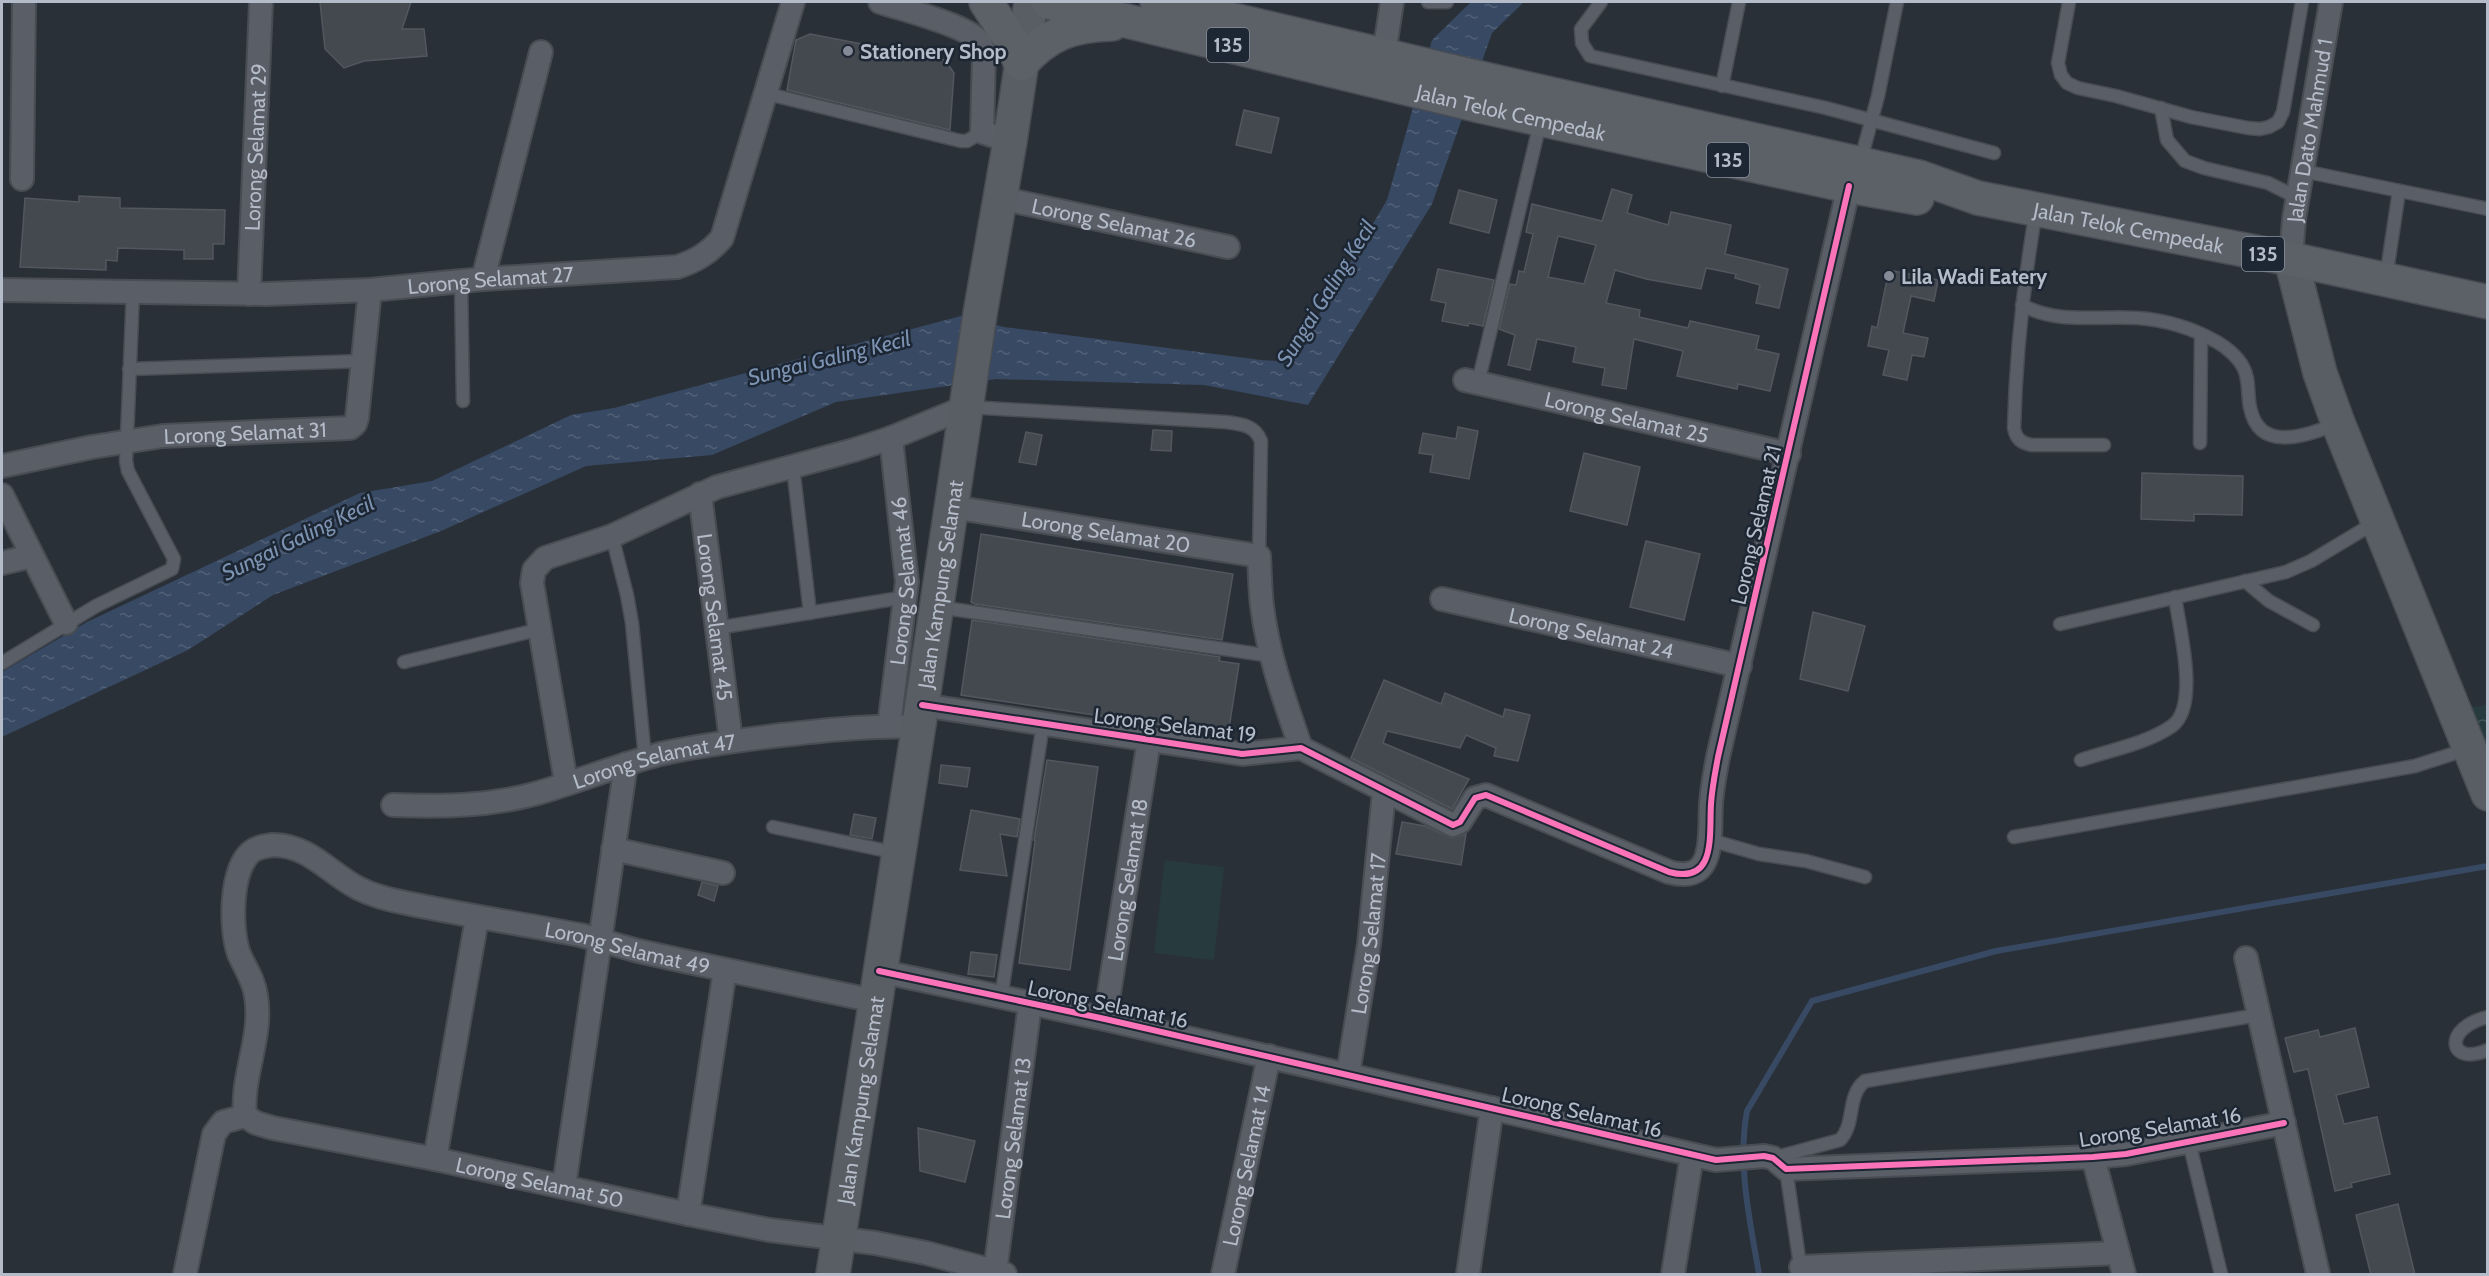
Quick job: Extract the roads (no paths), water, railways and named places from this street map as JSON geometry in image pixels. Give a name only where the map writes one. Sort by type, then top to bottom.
[{"type":"main road","points":[[986,2],[1010,39],[1021,64],[1036,47],[1063,32],[1146,12]]},
{"type":"main road","name":"Jalan Telok Cempedak","points":[[1048,2],[1146,12],[1484,93],[1854,175],[1914,198],[1978,198],[2291,259],[2487,302]]},
{"type":"main road","name":"Jalan Telok Cempedak","points":[[1146,12],[1204,7],[1384,54],[1414,75]]},
{"type":"main road","name":"Jalan Telok Cempedak","points":[[1484,93],[1541,119],[1854,175]]},
{"type":"street","points":[[22,178],[24,2]]},
{"type":"street","name":"Lorong Selamat 29","points":[[249,294],[261,2]]},
{"type":"street","name":"Lorong Selamat 27","points":[[2,290],[249,294],[369,290],[472,280],[677,267],[711,251],[722,238],[793,2]]},
{"type":"street","points":[[880,2],[963,30],[980,42],[984,54],[996,137]]},
{"type":"street","name":"Jalan Kampung Selamat","points":[[833,1275],[898,853],[910,719],[937,606],[980,314],[1000,198],[996,137],[1021,64],[1031,2]]},
{"type":"street","points":[[1384,54],[1392,2]]},
{"type":"street","name":"Jalan Dato Mahmud 1","points":[[2291,259],[2298,198],[2331,2]]},
{"type":"street","points":[[472,280],[542,52]]},
{"type":"street","name":"Lorong Selamat 21","points":[[1384,792],[1453,825],[1460,822],[1475,798],[1486,795],[1669,872],[1680,875],[1698,870],[1708,855],[1712,788],[1854,175]]},
{"type":"street","name":"Lorong Selamat 26","points":[[1000,198],[1228,247]]},
{"type":"street","points":[[2291,259],[2320,373],[2338,423],[2487,794]]},
{"type":"street","name":"Lorong Selamat 31","points":[[2,466],[163,436],[350,428],[355,424],[357,418],[369,290]]},
{"type":"street","name":"Lorong Selamat 25","points":[[1471,382],[1789,454]]},
{"type":"street","points":[[567,783],[532,583],[534,570],[545,558],[612,536],[700,494],[734,481],[793,467],[891,438],[968,396]]},
{"type":"street","name":"Lorong Selamat 46","points":[[891,438],[906,564],[910,719]]},
{"type":"street","name":"Lorong Selamat 45","points":[[700,494],[731,741]]},
{"type":"street","points":[[2,495],[66,623]]},
{"type":"street","name":"Lorong Selamat 20","points":[[952,507],[1259,556]]},
{"type":"street","points":[[2,563],[32,556]]},
{"type":"street","points":[[1259,556],[1262,608],[1272,656],[1301,748],[1384,792]]},
{"type":"street","name":"Lorong Selamat 24","points":[[1442,599],[1740,666]]},
{"type":"street","name":"Lorong Selamat 47","points":[[393,805],[433,806],[492,802],[538,793],[636,761],[731,741],[910,719]]},
{"type":"street","name":"Lorong Selamat 19","points":[[910,719],[1043,724],[1242,754],[1301,748]]},
{"type":"street","name":"Lorong Selamat 18","points":[[1106,1020],[1149,740]]},
{"type":"street","points":[[564,1186],[613,849],[636,761]]},
{"type":"street","name":"Lorong Selamat 17","points":[[1348,1074],[1370,944],[1384,792]]},
{"type":"street","name":"Lorong Selamat 49","points":[[244,1116],[243,1102],[258,1014],[250,974],[240,955],[235,938],[233,920],[237,874],[252,851],[264,846],[281,845],[299,849],[316,858],[341,878],[381,898],[477,918],[582,936],[725,970],[877,986]]},
{"type":"street","points":[[613,849],[723,873]]},
{"type":"street","points":[[435,1159],[477,918]]},
{"type":"street","points":[[2246,958],[2318,1275]]},
{"type":"street","points":[[688,1214],[725,970]]},
{"type":"street","name":"Lorong Selamat 16","points":[[877,986],[1000,998],[1030,1004],[1269,1056],[1716,1160],[2093,1157],[2126,1154],[2284,1123]]},
{"type":"street","name":"Lorong Selamat 13","points":[[1000,1273],[1030,1004]]},
{"type":"street","name":"Lorong Selamat 14","points":[[1223,1275],[1269,1056]]},
{"type":"street","points":[[1468,1275],[1492,1108]]},
{"type":"street","points":[[185,1275],[214,1134],[223,1122],[244,1116]]},
{"type":"street","name":"Lorong Selamat 50","points":[[244,1116],[256,1123],[273,1128],[435,1159],[769,1230],[926,1253],[1000,1273]]},
{"type":"street","points":[[1673,1275],[1692,1155]]},
{"type":"street","points":[[1801,1271],[2121,1264],[2093,1157]]},
{"type":"lane","points":[[1428,2],[1447,2]]},
{"type":"lane","points":[[1601,2],[1581,28],[1582,43],[1590,56],[1872,120],[1994,153]]},
{"type":"lane","points":[[1722,86],[1739,2]]},
{"type":"lane","points":[[1854,175],[1872,120],[1897,2]]},
{"type":"lane","points":[[2069,2],[2058,63],[2061,75],[2067,83],[2078,88],[2161,108],[2260,129],[2278,122],[2283,112],[2302,2]]},
{"type":"lane","points":[[764,93],[961,141],[996,137]]},
{"type":"lane","points":[[2161,108],[2167,140],[2185,162],[2268,183],[2298,198]]},
{"type":"lane","points":[[1471,382],[1541,119]]},
{"type":"lane","points":[[2303,171],[2487,209]]},
{"type":"lane","points":[[2386,280],[2399,191]]},
{"type":"lane","points":[[2037,210],[2024,277],[2015,378],[2014,428],[2016,437],[2023,444],[2032,445],[2104,445]]},
{"type":"lane","points":[[463,401],[472,280]]},
{"type":"lane","points":[[2,663],[66,623],[172,569],[175,564],[128,471],[126,442],[133,291]]},
{"type":"lane","points":[[2022,305],[2036,313],[2065,318],[2137,318],[2181,325],[2220,344],[2244,367],[2254,421],[2264,431],[2277,437],[2290,439],[2338,423]]},
{"type":"lane","points":[[2200,443],[2201,334]]},
{"type":"lane","points":[[129,369],[363,360]]},
{"type":"lane","points":[[968,396],[1225,422],[1252,428],[1258,433],[1261,441],[1259,556]]},
{"type":"lane","points":[[793,467],[810,613]]},
{"type":"lane","points":[[2060,624],[2286,572],[2303,565],[2377,522]]},
{"type":"lane","points":[[612,536],[632,623],[636,761]]},
{"type":"lane","points":[[2245,581],[2269,602],[2313,625]]},
{"type":"lane","points":[[717,628],[906,597]]},
{"type":"lane","points":[[2081,760],[2152,737],[2174,724],[2184,708],[2187,688],[2175,597]]},
{"type":"lane","points":[[937,606],[1272,656]]},
{"type":"lane","points":[[404,662],[540,629]]},
{"type":"lane","points":[[1000,998],[1043,724]]},
{"type":"lane","points":[[2014,837],[2415,766],[2469,749]]},
{"type":"lane","points":[[773,827],[898,853]]},
{"type":"lane","points":[[1710,840],[1760,854],[1806,861],[1865,877]]},
{"type":"lane","points":[[1801,1271],[1762,1161],[1840,1140],[1848,1128],[1857,1087],[1865,1081],[2258,1015]]},
{"type":"lane","points":[[2487,1017],[2468,1024],[2458,1031],[2456,1043],[2465,1055],[2470,1056],[2487,1050]]},
{"type":"lane","points":[[2189,1142],[2220,1275]]},
{"type":"water","name":"Sungai Galing Kecil","points":[[1471,2],[1524,2],[1492,33],[1432,204],[1308,405],[1204,385],[996,379],[836,402],[712,455],[586,466],[441,531],[273,595],[188,650],[2,737],[2,672],[87,622],[360,493],[432,481],[571,415],[614,408],[961,316],[1004,327],[1261,360],[1276,361],[1295,355],[1387,200],[1432,40]]},
{"type":"waterway","points":[[1759,1274],[1744,1172],[1744,1131],[1747,1111],[1812,1001],[1996,951],[2488,866]]},
{"type":"place","name":"Stationery Shop","points":[[848,51]]},
{"type":"place","name":"Lila Wadi Eatery","points":[[1889,276]]}]
